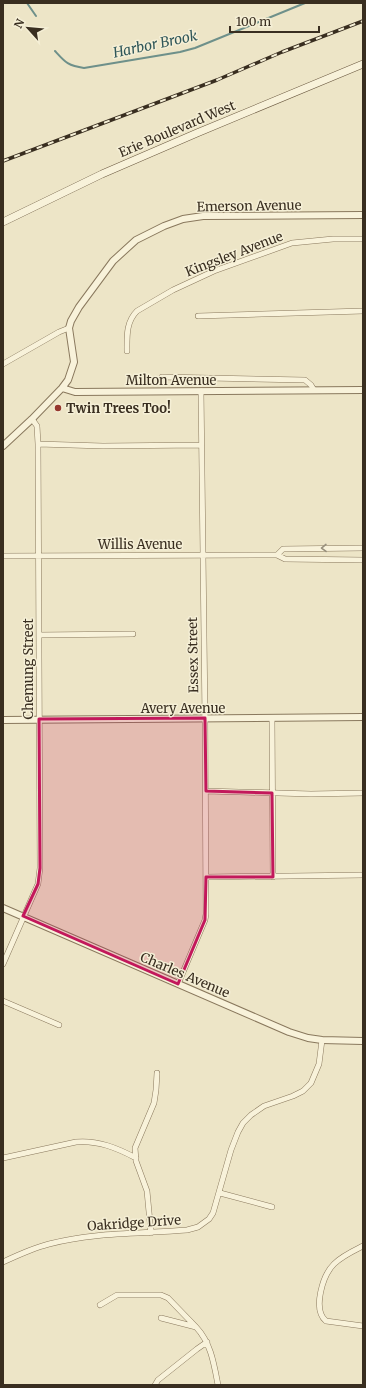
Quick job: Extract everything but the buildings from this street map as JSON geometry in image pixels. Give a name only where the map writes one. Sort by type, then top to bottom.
[{"type":"main road","name":"Erie Boulevard West","points":[[3,222],[102,174],[363,64]]},
{"type":"street","name":"Emerson Avenue","points":[[69,328],[74,316],[113,261],[136,240],[164,226],[183,219],[203,216],[363,215]]},
{"type":"street","name":"Kingsley Avenue","points":[[127,351],[128,327],[132,317],[141,308],[197,278],[292,243],[333,239],[363,239]]},
{"type":"street","points":[[198,316],[363,312]]},
{"type":"street","points":[[3,364],[58,332],[69,328],[74,362],[68,380],[32,419],[3,446]]},
{"type":"street","points":[[162,377],[305,380],[314,390]]},
{"type":"street","name":"Milton Avenue","points":[[62,388],[75,392],[363,390]]},
{"type":"street","name":"Essex Street","points":[[178,984],[205,920],[206,791],[201,391]]},
{"type":"street","name":"Chemung Street","points":[[3,964],[38,884],[40,868],[38,444],[37,426],[32,419]]},
{"type":"street","points":[[38,444],[103,446],[201,445]]},
{"type":"street","name":"Willis Avenue","points":[[277,555],[283,549],[363,548]]},
{"type":"street","name":"Willis Avenue","points":[[3,556],[277,555],[285,559],[363,560]]},
{"type":"street","points":[[39,635],[133,634]]},
{"type":"street","name":"Avery Avenue","points":[[3,720],[363,717]]},
{"type":"street","points":[[272,718],[273,877]]},
{"type":"street","points":[[206,791],[363,793]]},
{"type":"street","points":[[206,877],[363,875]]},
{"type":"street","name":"Charles Avenue","points":[[3,908],[289,1032],[308,1038],[322,1040],[363,1041]]},
{"type":"street","points":[[3,1001],[59,1025]]},
{"type":"street","name":"Oakridge Drive","points":[[3,1262],[42,1246],[78,1238],[111,1234],[187,1230],[198,1227],[213,1214],[231,1150],[243,1123],[264,1106],[304,1091],[311,1083],[319,1064],[322,1040]]},
{"type":"street","points":[[151,1233],[147,1191],[136,1158],[135,1148],[154,1103],[157,1073]]},
{"type":"street","points":[[3,1158],[85,1141],[98,1142],[117,1148],[136,1158]]},
{"type":"street","points":[[220,1193],[272,1207]]},
{"type":"street","points":[[363,1246],[339,1259],[332,1265],[324,1278],[319,1301],[321,1313],[326,1320],[363,1326]]},
{"type":"street","points":[[100,1305],[117,1295],[161,1295],[168,1298],[196,1327],[207,1342],[218,1385]]},
{"type":"street","points":[[161,1318],[196,1327]]},
{"type":"street","points":[[155,1385],[158,1380],[207,1342]]},
{"type":"highlighted area","points":[[205,718],[206,791],[272,793],[273,877],[206,877],[205,920],[178,984],[23,916],[38,884],[40,868],[39,719]]},
{"type":"waterway","name":"Harbor Brook","points":[[27,3],[36,16]]},
{"type":"waterway","name":"Harbor Brook","points":[[55,51],[67,63],[84,68],[180,52],[195,48],[305,3]]},
{"type":"railway","points":[[3,161],[217,80],[282,52],[363,21]]},
{"type":"place","name":"Twin Trees Too!","points":[[58,408]]}]
